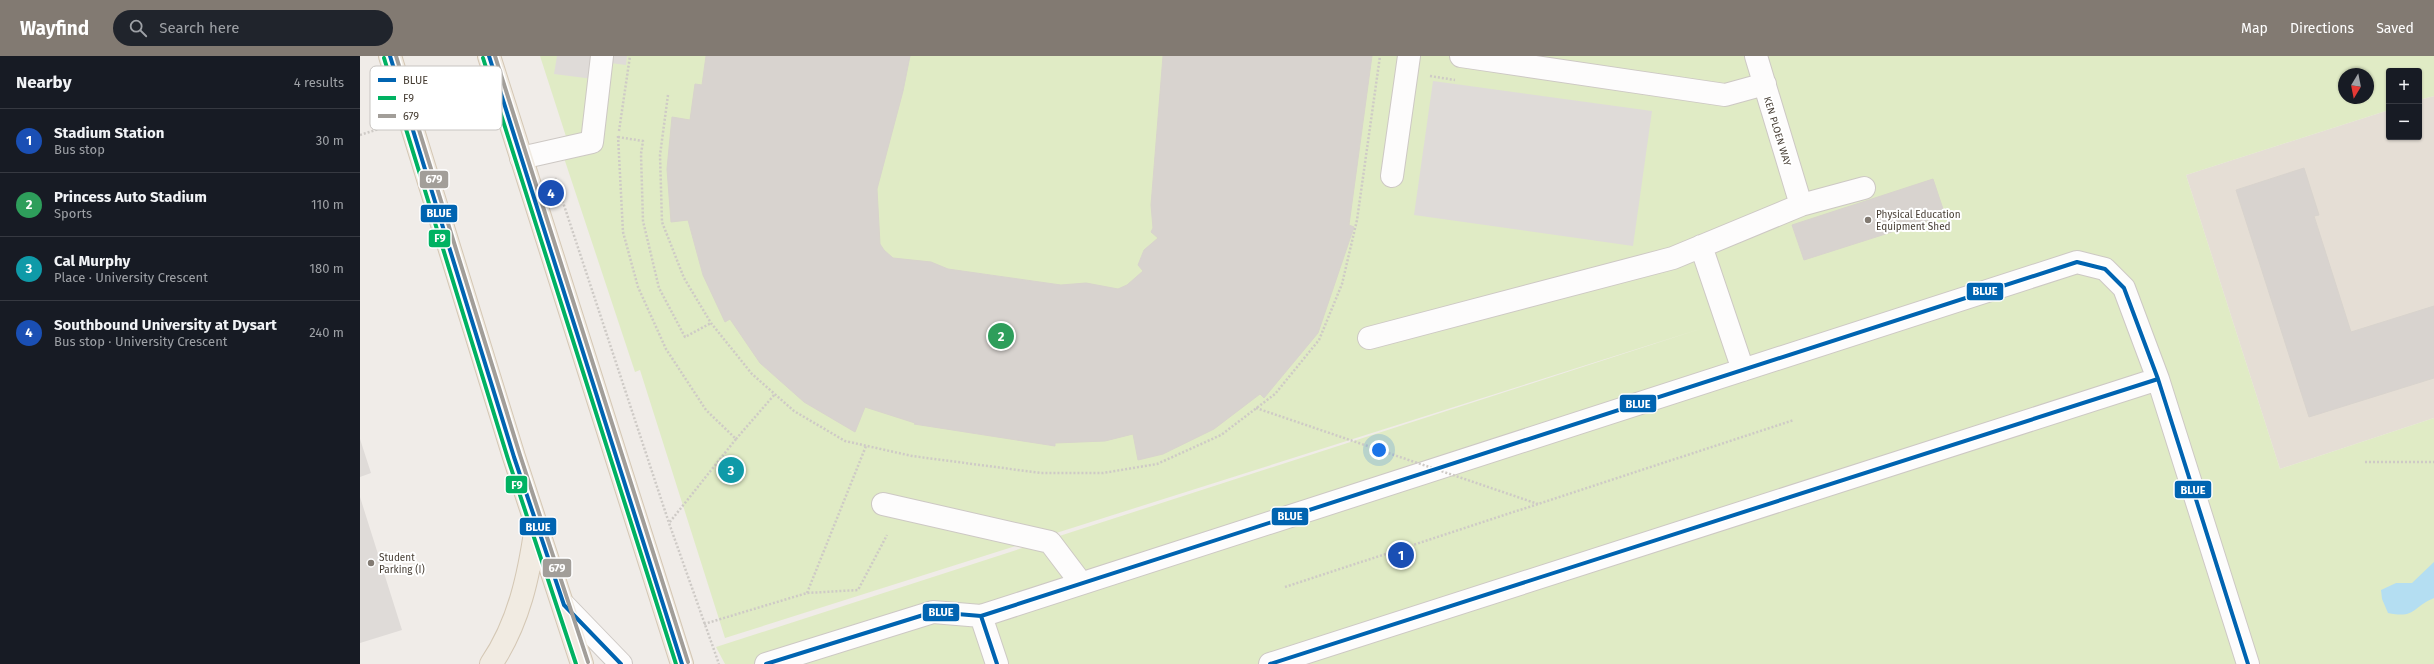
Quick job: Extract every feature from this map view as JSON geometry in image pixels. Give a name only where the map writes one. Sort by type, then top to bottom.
[{"type":"main road","points":[[390,56],[393,66]]},
{"type":"main road","points":[[489,56],[492,66]]},
{"type":"main road","points":[[502,97],[682,664]]},
{"type":"main road","points":[[413,130],[582,664]]},
{"type":"main road","points":[[492,664],[507,637],[521,601],[537,523]]},
{"type":"lane","points":[[521,158],[592,142],[602,56]]},
{"type":"lane","points":[[1392,176],[1409,56]]},
{"type":"lane","points":[[1462,56],[1725,95],[1764,84]]},
{"type":"lane","name":"KEN PLOEN WAY","points":[[1756,56],[1801,205]]},
{"type":"lane","points":[[1369,338],[1674,258],[1801,205],[1864,188]]},
{"type":"lane","points":[[1701,246],[1742,370]]},
{"type":"lane","points":[[766,664],[933,612],[981,616],[2077,262],[2105,269],[2124,288],[2158,379],[2248,664]]},
{"type":"lane","points":[[1270,664],[2158,379]]},
{"type":"lane","points":[[883,504],[1050,542],[1081,583]]},
{"type":"lane","points":[[564,605],[621,664]]},
{"type":"lane","points":[[981,616],[996,664]]},
{"type":"path","points":[[630,56],[618,137],[619,187],[623,232],[638,287],[666,349],[706,410],[736,439]]},
{"type":"path","points":[[668,94],[660,154],[662,222],[684,278],[711,323],[752,374],[794,411],[845,441],[912,456],[1041,473],[1103,474],[1157,464],[1221,435],[1275,394],[1319,340],[1342,284],[1357,220],[1380,56]]},
{"type":"path","points":[[360,135],[374,130]]},
{"type":"path","points":[[643,141],[641,154],[643,221],[658,288],[685,337],[711,323]]},
{"type":"path","points":[[546,152],[669,523],[719,664]]},
{"type":"path","points":[[669,523],[736,439],[775,394]]},
{"type":"path","points":[[1256,408],[1538,504]]},
{"type":"path","points":[[1285,587],[1794,420]]},
{"type":"path","points":[[807,593],[866,446]]},
{"type":"path","points":[[2365,462],[2434,462]]},
{"type":"path","points":[[704,624],[807,593],[858,590],[887,535]]},
{"type":"shaded area","points":[[557,56],[627,56],[626,65],[603,62],[601,80],[554,74]]},
{"type":"shaded area","points":[[1433,81],[1652,111],[1633,246],[1414,215]]},
{"type":"shaded area","points":[[2434,96],[2434,418],[2280,469],[2186,175],[2386,111],[2386,140],[2422,140],[2422,99]]},
{"type":"shaded area","points":[[360,439],[371,473],[360,477]]},
{"type":"shaded area","name":"Student Parking (I)","points":[[360,497],[402,630],[360,643]]},
{"type":"green space","points":[[540,56],[2434,56],[2434,96],[2422,99],[2422,68],[2386,68],[2386,111],[2186,175],[2280,469],[2434,418],[2434,664],[725,664],[716,647],[1700,329],[725,638],[640,370],[635,372],[564,158],[572,155]]},
{"type":"water","points":[[2434,562],[2434,598],[2409,613],[2388,613],[2382,599],[2381,590],[2396,583],[2412,583]]},
{"type":"building","points":[[706,56],[910,56],[903,91],[877,189],[880,244],[884,250],[893,258],[931,262],[948,269],[1061,285],[1086,283],[1118,289],[1127,285],[1143,271],[1138,265],[1144,250],[1158,238],[1151,232],[1153,228],[1151,205],[1163,56],[1372,56],[1349,225],[1354,227],[1318,333],[1264,398],[1260,394],[1214,429],[1163,454],[1138,460],[1133,434],[1105,441],[1055,443],[1055,446],[914,424],[915,423],[865,407],[855,432],[804,402],[760,363],[730,319],[725,322],[703,275],[688,220],[671,222],[667,169],[672,117],[690,120],[695,84],[702,85]]},
{"type":"building","points":[[2304,168],[2319,215],[2314,216],[2351,332],[2434,306],[2434,378],[2309,417],[2236,190]]},
{"type":"building","name":"Physical Education Equipment Shed","points":[[1933,179],[1945,215],[1804,260],[1792,225]]},
{"type":"transit line","name":"BLUE","points":[[390,56],[393,66]]},
{"type":"transit line","name":"679","points":[[396,56],[399,66]]},
{"type":"transit line","name":"BLUE","points":[[489,56],[492,66]]},
{"type":"transit line","name":"679","points":[[495,56],[498,66]]},
{"type":"transit line","name":"F9","points":[[384,58],[386,66]]},
{"type":"transit line","name":"F9","points":[[483,58],[486,66]]},
{"type":"transit line","name":"679","points":[[502,78],[688,662]]},
{"type":"transit line","name":"BLUE","points":[[502,97],[682,664]]},
{"type":"transit line","name":"F9","points":[[502,118],[676,664]]},
{"type":"transit line","name":"F9","points":[[406,130],[508,459],[576,664]]},
{"type":"transit line","name":"BLUE","points":[[413,130],[514,457],[564,605],[621,664]]},
{"type":"transit line","name":"679","points":[[419,130],[520,455],[588,662]]},
{"type":"transit line","name":"BLUE","points":[[766,664],[933,612],[981,616],[2077,262],[2105,269],[2124,288],[2158,379],[2248,664]]},
{"type":"transit line","name":"BLUE","points":[[1270,664],[2158,379]]},
{"type":"transit line","name":"BLUE","points":[[981,616],[997,664]]},
{"type":"place","name":"Southbound University at Dysart","points":[[551,193]]},
{"type":"place","name":"Physical Education Equipment Shed","points":[[1868,220]]},
{"type":"place","name":"Princess Auto Stadium","points":[[1001,336]]},
{"type":"place","name":"Cal Murphy","points":[[731,470]]},
{"type":"place","name":"Stadium Station","points":[[1401,555]]},
{"type":"place","name":"Student Parking (I)","points":[[371,563]]}]
